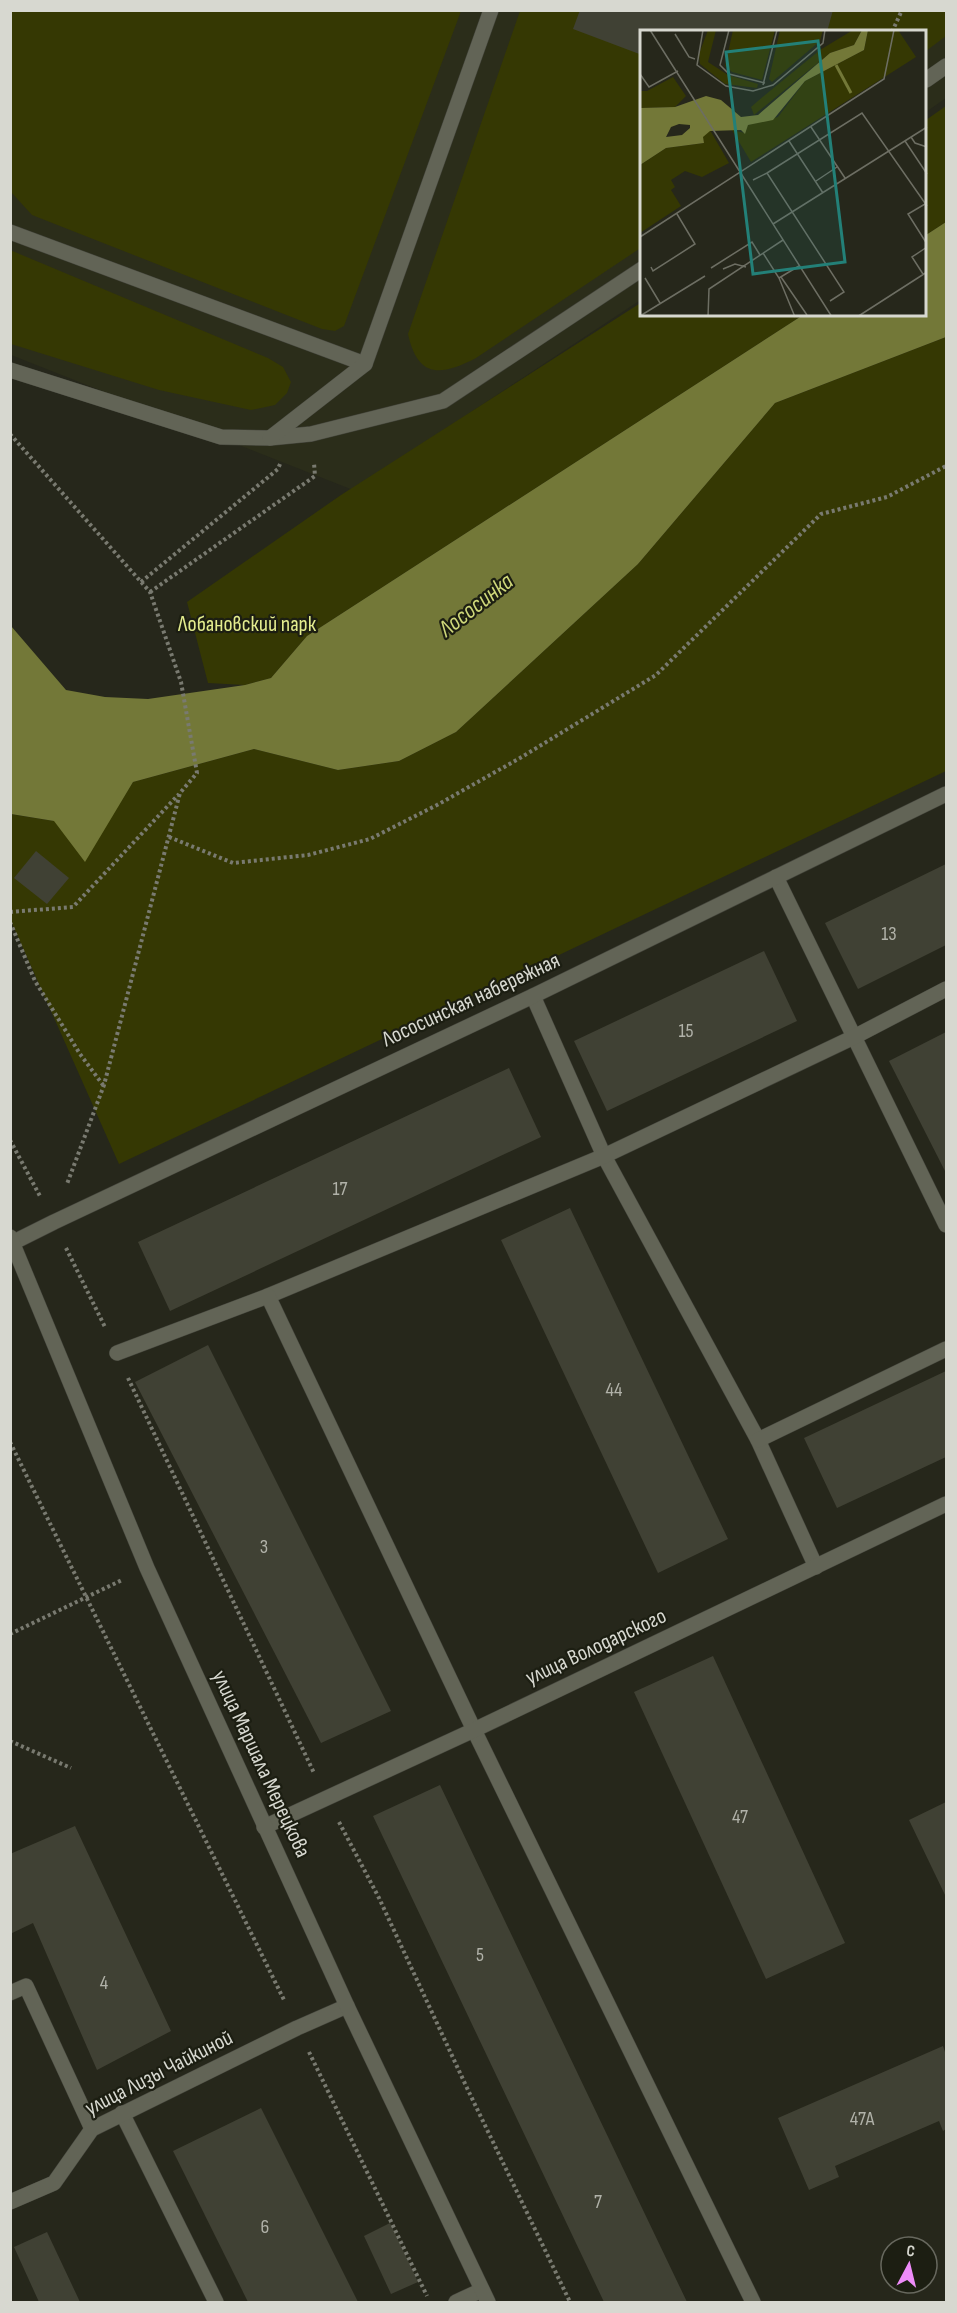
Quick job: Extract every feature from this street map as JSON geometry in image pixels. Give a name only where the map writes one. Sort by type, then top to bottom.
[{"type":"street","points":[[270,438],[365,364],[491,10]]},
{"type":"street","points":[[927,79],[946,66]]},
{"type":"street","points":[[10,232],[365,364]]},
{"type":"street","points":[[10,370],[221,437],[270,438],[311,434],[443,401],[640,270]]},
{"type":"street","name":"Лососинская набережная","points":[[11,1241],[533,996],[946,794]]},
{"type":"street","points":[[776,877],[946,1225]]},
{"type":"street","points":[[117,1353],[268,1296],[604,1156],[854,1037],[946,989]]},
{"type":"street","points":[[533,996],[604,1156],[758,1440],[816,1567]]},
{"type":"street","name":"улица Маршала Мерецкова","points":[[11,1241],[147,1568],[347,2006],[485,2296]]},
{"type":"street","points":[[268,1296],[474,1730],[753,2302]]},
{"type":"street","points":[[758,1440],[946,1349]]},
{"type":"street","name":"улица Володарского","points":[[264,1827],[474,1730],[946,1504]]},
{"type":"street","points":[[10,1993],[26,1986],[92,2129]]},
{"type":"street","name":"улица Лизы Чайкиной","points":[[10,2202],[54,2183],[92,2129],[297,2028],[347,2006]]},
{"type":"street","points":[[123,2113],[216,2302]]},
{"type":"street","points":[[456,2302],[485,2296]]},
{"type":"path","points":[[893,30],[902,10]]},
{"type":"path","points":[[10,434],[150,592],[182,682],[197,773],[74,907],[10,912]]},
{"type":"path","points":[[141,582],[278,469],[292,436]]},
{"type":"path","points":[[169,837],[233,863],[308,855],[370,839],[437,805],[520,758],[656,675],[821,514],[887,497],[946,466]]},
{"type":"path","points":[[150,592],[315,476]]},
{"type":"path","points":[[54,1221],[104,1085],[180,793]]},
{"type":"path","points":[[10,922],[35,981],[80,1054],[104,1085]]},
{"type":"path","points":[[10,1140],[54,1221],[326,1799],[379,1898],[570,2302]]},
{"type":"path","points":[[10,1442],[430,2302]]},
{"type":"path","points":[[10,1634],[147,1568]]},
{"type":"path","points":[[10,1741],[70,1768]]},
{"type":"shaded area","points":[[10,11],[946,11],[946,98],[927,111],[927,30],[640,30],[640,300],[353,490],[11,355]]},
{"type":"green space","points":[[11,10],[461,11],[344,326],[335,331],[322,329],[32,215],[11,192]]},
{"type":"green space","points":[[520,11],[946,11],[946,36],[927,50],[927,30],[640,30],[640,248],[476,358],[463,364],[442,370],[433,370],[425,366],[412,349],[408,334]]},
{"type":"green space","points":[[946,106],[946,222],[927,234],[927,119]]},
{"type":"green space","points":[[10,250],[268,358],[283,367],[291,382],[287,393],[275,405],[251,410],[159,390],[11,344]]},
{"type":"green space","name":"Лобановский парк","points":[[640,303],[640,316],[801,316],[307,636],[271,678],[245,685],[208,683],[187,602],[341,495]]},
{"type":"green space","points":[[946,337],[946,771],[119,1164],[11,921],[10,814],[54,821],[120,803],[133,782],[254,749],[338,770],[399,761],[456,732],[638,564],[775,403]]},
{"type":"water","name":"Лососинка","points":[[946,222],[946,337],[775,403],[638,564],[456,732],[399,761],[338,770],[254,749],[133,782],[85,862],[54,821],[11,814],[11,626],[66,690],[105,697],[148,699],[245,685],[271,678],[307,636],[801,316],[927,316],[927,234]]},
{"type":"building","points":[[580,10],[833,10],[828,30],[640,30],[640,54],[573,29]]},
{"type":"building","points":[[36,851],[69,878],[47,904],[14,878]]},
{"type":"building","points":[[946,864],[946,945],[858,989],[825,923]]},
{"type":"building","points":[[764,951],[797,1021],[607,1111],[574,1041]]},
{"type":"building","points":[[946,1032],[946,1173],[889,1061]]},
{"type":"building","points":[[509,1068],[541,1137],[170,1311],[138,1242]]},
{"type":"building","points":[[570,1208],[728,1539],[658,1573],[501,1240]]},
{"type":"building","points":[[208,1345],[391,1711],[321,1743],[135,1382]]},
{"type":"building","points":[[946,1371],[946,1457],[837,1508],[804,1438]]},
{"type":"building","points":[[713,1656],[845,1943],[766,1979],[634,1692]]},
{"type":"building","points":[[440,1785],[687,2302],[604,2302],[373,1816]]},
{"type":"building","points":[[946,1802],[946,1897],[909,1820]]},
{"type":"building","points":[[75,1826],[171,2031],[97,2070],[33,1923],[10,1934],[10,1854]]},
{"type":"building","points":[[943,2046],[946,2055],[946,2129],[943,2131],[939,2121],[835,2166],[839,2177],[809,2190],[778,2118]]},
{"type":"building","points":[[261,2108],[358,2302],[248,2302],[173,2151]]},
{"type":"building","points":[[390,2223],[418,2282],[391,2294],[364,2236]]},
{"type":"building","points":[[47,2232],[80,2302],[39,2302],[14,2247]]}]
